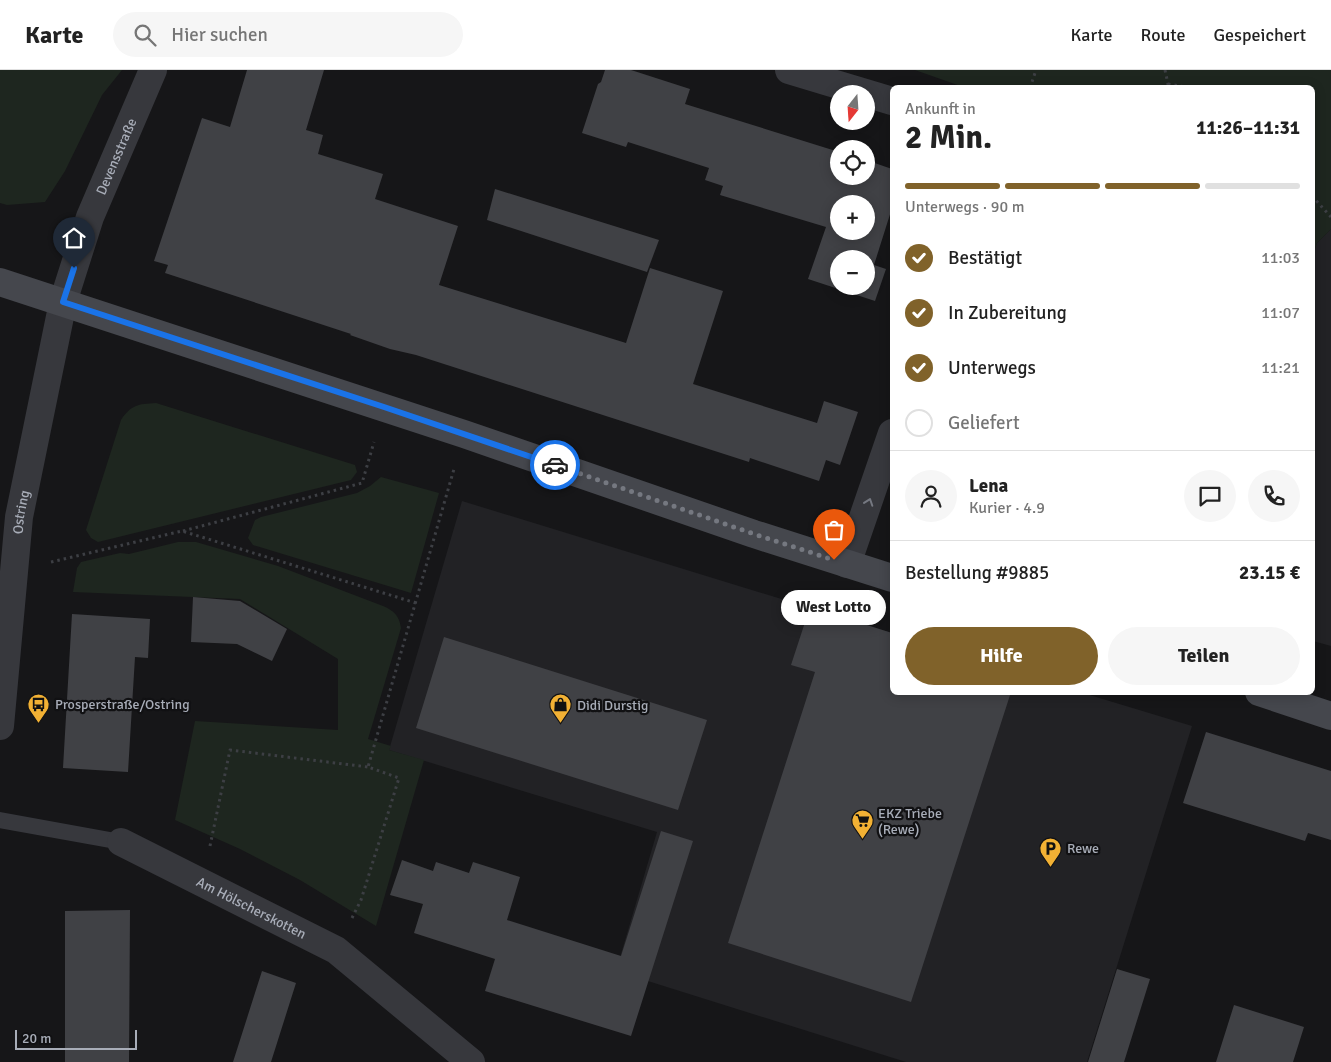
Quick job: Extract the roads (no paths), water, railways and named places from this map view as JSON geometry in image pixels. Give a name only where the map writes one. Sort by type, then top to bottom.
[{"type":"main road","points":[[0,282],[384,407],[741,530],[890,577]]},
{"type":"main road","points":[[1268,695],[1331,716]]},
{"type":"street","name":"Devensstraße","points":[[63,302],[90,216],[153,70]]},
{"type":"street","points":[[788,70],[890,100]]},
{"type":"street","name":"Ostring","points":[[0,726],[19,517],[63,302]]},
{"type":"street","points":[[847,564],[890,439]]},
{"type":"street","name":"Am Hölscherskotten","points":[[121,842],[336,950],[471,1062]]},
{"type":"lane","name":"Am Hölscherskotten","points":[[0,820],[121,842]]},
{"type":"place","name":"West Lotto","points":[[834,560]]},
{"type":"place","name":"Prosperstraße/Ostring","points":[[39,723]]},
{"type":"place","name":"Didi Durstig","points":[[561,724]]},
{"type":"place","name":"EKZ Triebe (Rewe)","points":[[862,840]]},
{"type":"place","name":"Rewe","points":[[1051,867]]}]
